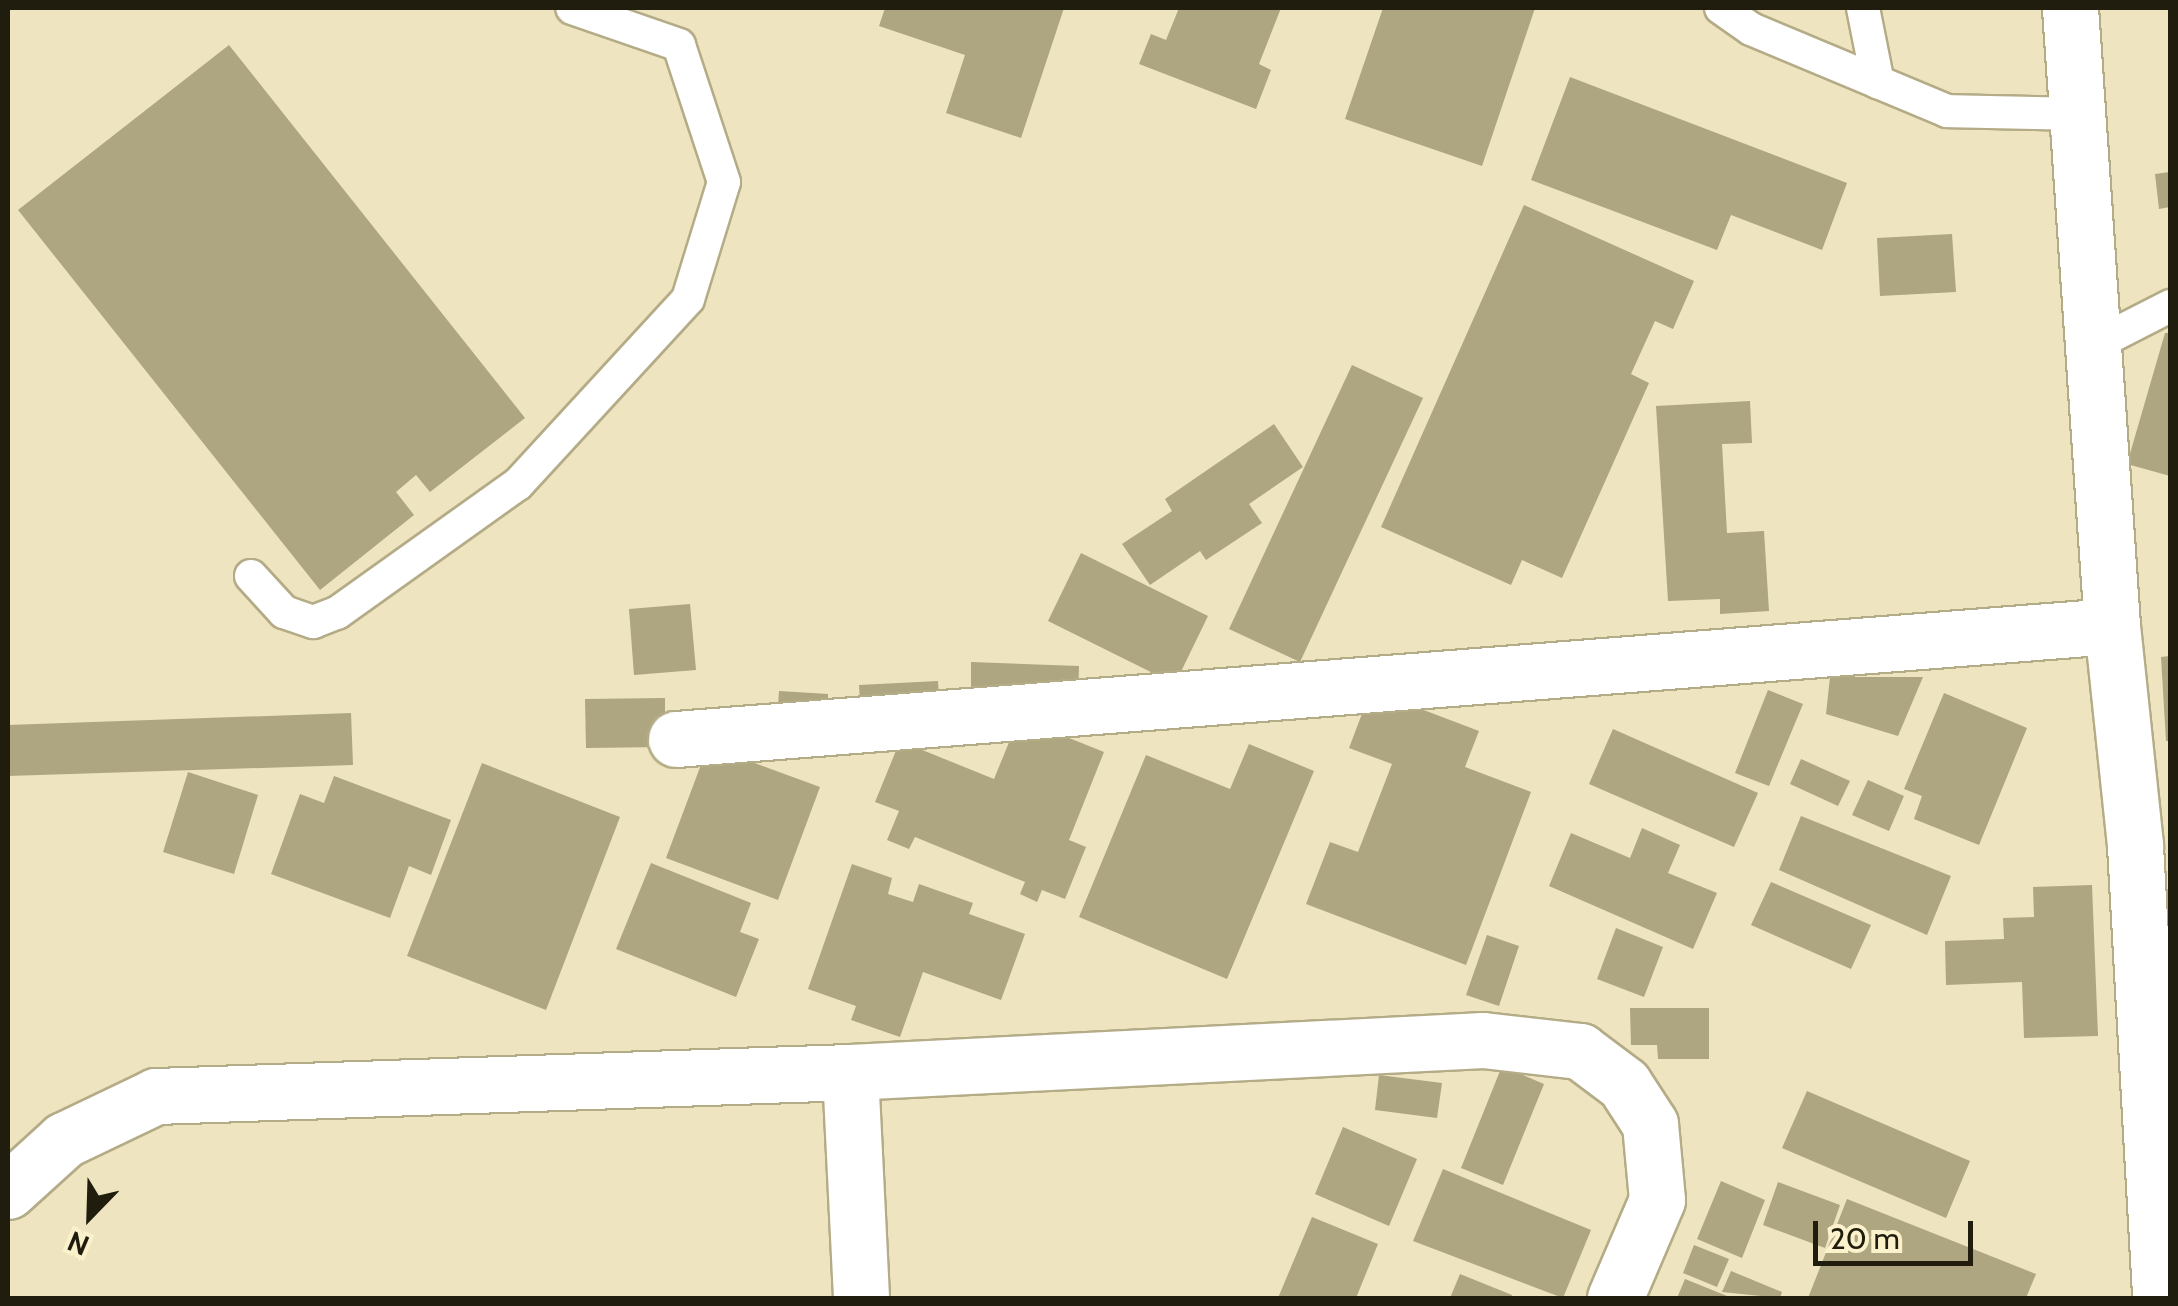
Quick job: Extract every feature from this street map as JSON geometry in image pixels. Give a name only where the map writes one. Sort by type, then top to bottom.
[{"type":"street","points":[[2070,8],[2112,626],[2153,845],[2160,1298]]},
{"type":"street","points":[[676,739],[2112,626]]},
{"type":"street","points":[[8,1190],[64,1140],[156,1096],[850,1072],[1483,1040],[1580,1052],[1624,1084],[1650,1124],[1657,1200],[1615,1298]]},
{"type":"street","points":[[850,1072],[861,1298]]},
{"type":"lane","points":[[251,576],[284,612],[312,622],[337,613],[518,484],[688,299],[724,182],[678,45],[572,8]]},
{"type":"lane","points":[[1721,8],[1751,29],[1947,111],[2076,114]]},
{"type":"lane","points":[[1863,8],[1878,84]]},
{"type":"lane","points":[[2092,346],[2170,306]]},
{"type":"building","points":[[885,8],[1064,8],[1021,138],[946,113],[965,55],[879,26]]},
{"type":"building","points":[[1179,8],[1281,8],[1259,64],[1271,70],[1256,109],[1139,64],[1151,34],[1166,40]]},
{"type":"building","points":[[1383,8],[1535,8],[1482,166],[1345,119]]},
{"type":"building","points":[[229,45],[525,418],[430,492],[416,475],[396,492],[414,515],[320,590],[18,210]]},
{"type":"building","points":[[1570,77],[1847,183],[1822,250],[1731,215],[1717,250],[1531,180]]},
{"type":"building","points":[[2170,172],[2170,207],[2159,209],[2155,174]]},
{"type":"building","points":[[1524,205],[1694,281],[1673,329],[1655,321],[1631,374],[1649,383],[1562,578],[1522,560],[1511,585],[1381,527]]},
{"type":"building","points":[[1952,234],[1956,292],[1880,296],[1877,238]]},
{"type":"building","points":[[2165,333],[2170,333],[2170,476],[2127,464]]},
{"type":"building","points":[[1352,365],[1423,398],[1300,662],[1229,629]]},
{"type":"building","points":[[1750,401],[1752,443],[1722,444],[1727,533],[1764,531],[1769,611],[1720,614],[1720,599],[1668,601],[1656,406]]},
{"type":"building","points":[[1274,424],[1303,467],[1249,504],[1262,523],[1206,560],[1200,551],[1150,585],[1122,544],[1172,511],[1165,499]]},
{"type":"building","points":[[1081,553],[1208,616],[1175,684],[1048,621]]},
{"type":"building","points":[[690,604],[696,670],[634,675],[629,609]]},
{"type":"building","points":[[2170,656],[2170,741],[2166,741],[2161,657]]},
{"type":"building","points":[[971,662],[1079,666],[1078,700],[971,696]]},
{"type":"building","points":[[1830,677],[1923,677],[1898,736],[1826,714]]},
{"type":"building","points":[[938,681],[940,714],[861,719],[859,685]]},
{"type":"building","points":[[1371,690],[1479,731],[1465,767],[1531,792],[1466,965],[1306,904],[1330,842],[1358,852],[1392,764],[1349,748]]},
{"type":"building","points":[[1768,690],[1803,704],[1769,786],[1735,773]]},
{"type":"building","points":[[779,691],[828,694],[827,726],[777,723]]},
{"type":"building","points":[[1944,693],[2027,728],[1979,845],[1914,819],[1922,796],[1904,789]]},
{"type":"building","points":[[665,698],[665,747],[586,748],[585,699]]},
{"type":"building","points":[[351,713],[353,765],[8,776],[8,725]]},
{"type":"building","points":[[1019,718],[1104,752],[1069,840],[1086,847],[1065,899],[1042,890],[1037,902],[1020,894],[1025,882],[915,837],[909,849],[887,840],[899,811],[875,802],[900,741],[994,779]]},
{"type":"building","points":[[1613,729],[1758,793],[1734,847],[1589,784]]},
{"type":"building","points":[[1249,744],[1314,771],[1227,979],[1079,917],[1146,755],[1230,789]]},
{"type":"building","points":[[708,746],[820,787],[778,900],[666,858]]},
{"type":"building","points":[[1801,759],[1850,781],[1838,806],[1790,784]]},
{"type":"building","points":[[482,763],[620,817],[546,1010],[407,956]]},
{"type":"building","points":[[188,772],[258,795],[234,874],[163,852]]},
{"type":"building","points":[[334,776],[451,820],[431,875],[409,866],[390,918],[271,874],[300,794],[324,803]]},
{"type":"building","points":[[1868,780],[1904,796],[1889,831],[1852,815]]},
{"type":"building","points":[[1801,816],[1951,876],[1927,935],[1779,870]]},
{"type":"building","points":[[1642,828],[1680,845],[1668,873],[1717,893],[1693,949],[1549,886],[1571,833],[1630,858]]},
{"type":"building","points":[[651,863],[751,903],[740,932],[759,939],[736,997],[616,949]]},
{"type":"building","points":[[852,864],[892,878],[888,894],[913,902],[919,884],[973,903],[969,914],[1025,934],[1001,1000],[923,972],[900,1037],[851,1020],[856,1006],[808,989]]},
{"type":"building","points":[[1771,882],[1871,925],[1851,969],[1751,925]]},
{"type":"building","points":[[2092,885],[2098,1036],[2024,1038],[2022,982],[1946,985],[1945,941],[2004,939],[2003,918],[2034,917],[2033,887]]},
{"type":"building","points":[[1616,928],[1663,947],[1644,997],[1597,979]]},
{"type":"building","points":[[1487,935],[1519,946],[1499,1006],[1466,995]]},
{"type":"building","points":[[1630,1008],[1709,1008],[1709,1059],[1658,1059],[1657,1045],[1631,1045]]},
{"type":"building","points":[[1502,1066],[1544,1084],[1503,1185],[1461,1168]]},
{"type":"building","points":[[1379,1075],[1442,1083],[1437,1118],[1375,1110]]},
{"type":"building","points":[[1807,1091],[1970,1161],[1946,1218],[1782,1148]]},
{"type":"building","points":[[1343,1127],[1417,1159],[1389,1226],[1315,1194]]},
{"type":"building","points":[[1443,1169],[1591,1230],[1563,1298],[1413,1241]]},
{"type":"building","points":[[1721,1181],[1765,1200],[1742,1258],[1697,1239]]},
{"type":"building","points":[[1778,1182],[1840,1205],[1825,1248],[1763,1225]]},
{"type":"building","points":[[1847,1199],[2036,1274],[2026,1298],[1808,1298]]},
{"type":"building","points":[[1312,1217],[1378,1244],[1356,1298],[1278,1298]]},
{"type":"building","points":[[1694,1245],[1729,1259],[1717,1287],[1683,1273]]},
{"type":"building","points":[[1731,1271],[1782,1292],[1780,1298],[1722,1292]]},
{"type":"building","points":[[1460,1274],[1512,1295],[1511,1298],[1450,1298]]},
{"type":"building","points":[[1685,1279],[1732,1298],[1677,1298]]}]
